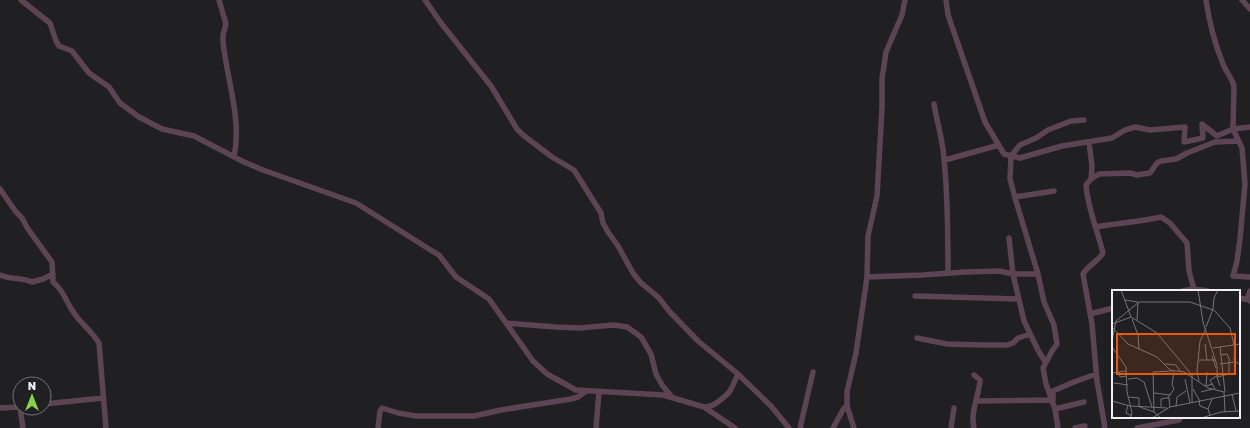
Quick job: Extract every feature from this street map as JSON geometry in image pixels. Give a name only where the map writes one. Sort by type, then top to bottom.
[{"type":"street","points":[[21,0],[50,23],[59,46],[72,51],[89,73],[109,87],[117,100],[139,117],[172,132],[194,136],[263,170],[356,203],[439,255],[456,277],[489,299],[533,361],[547,374],[572,389],[599,392],[663,395],[672,397],[704,407],[736,428]]},
{"type":"street","points":[[219,0],[226,24],[223,42],[231,88],[237,139],[234,157]]},
{"type":"street","points":[[425,0],[441,23],[491,86],[517,129],[552,157],[574,170],[601,213],[603,223],[608,232],[640,282],[659,298],[669,311],[698,341],[738,374],[771,406],[789,428]]},
{"type":"street","points":[[854,428],[847,406],[847,392],[856,353],[867,278],[868,236],[877,196],[882,108],[882,79],[886,52],[902,15],[905,0]]},
{"type":"street","points":[[946,0],[948,15],[985,122],[1004,154],[1020,158],[1062,146],[1112,138],[1125,130],[1135,127],[1150,130],[1185,127],[1184,142],[1204,138],[1215,142]]},
{"type":"street","points":[[1206,0],[1208,16],[1216,45],[1234,86],[1233,130],[1239,141],[1244,158],[1245,184],[1240,239],[1237,261],[1232,276],[1250,277]]},
{"type":"street","points":[[1242,0],[1250,9]]},
{"type":"street","points":[[934,104],[937,122],[942,136],[945,160],[949,230],[948,273]]},
{"type":"street","points":[[1058,428],[1055,409],[1046,384],[1043,368],[1057,344],[1054,325],[1044,302],[1038,274],[1010,179],[1011,156],[1020,145],[1036,138],[1048,130],[1071,121],[1084,120]]},
{"type":"street","points":[[1204,138],[1202,124],[1217,136],[1233,130],[1250,127]]},
{"type":"street","points":[[1090,179],[1099,174],[1130,173],[1137,175],[1150,173],[1157,163],[1176,159],[1215,142],[1239,141]]},
{"type":"street","points":[[1089,142],[1092,166],[1090,179],[1086,185],[1090,212],[1103,253],[1100,258],[1083,274],[1090,314],[1096,374],[1105,428]]},
{"type":"street","points":[[945,160],[999,145]]},
{"type":"street","points":[[0,189],[52,262],[53,282],[59,286],[74,313],[99,342],[106,428]]},
{"type":"street","points":[[1015,197],[1054,191]]},
{"type":"street","points":[[1094,227],[1161,217],[1170,223],[1187,243],[1189,271],[1194,289]]},
{"type":"street","points":[[1009,238],[1013,274],[1024,321],[1044,360],[1047,361]]},
{"type":"street","points":[[867,278],[999,271],[1013,274],[1038,274]]},
{"type":"street","points":[[0,275],[16,279],[26,279],[32,282],[53,274]]},
{"type":"street","points":[[1188,290],[1206,290]]},
{"type":"street","points":[[1240,298],[1250,300],[1248,297],[1250,291]]},
{"type":"street","points":[[915,296],[1018,299]]},
{"type":"street","points":[[1090,314],[1112,308]]},
{"type":"street","points":[[506,323],[579,328],[614,325],[627,327],[641,337],[651,354],[656,374],[672,397]]},
{"type":"street","points":[[917,338],[947,344],[981,346],[1007,345],[1013,343],[1018,338],[1030,334]]},
{"type":"street","points":[[800,428],[813,372]]},
{"type":"street","points":[[704,407],[713,406],[727,396],[731,391],[738,374]]},
{"type":"street","points":[[1052,401],[1053,391],[1096,374]]},
{"type":"street","points":[[974,375],[980,380],[977,401],[972,419],[974,428]]},
{"type":"street","points":[[378,428],[380,411],[382,408],[398,413],[416,416],[474,416],[501,410],[570,399],[578,397],[586,391]]},
{"type":"street","points":[[596,428],[599,392]]},
{"type":"street","points":[[52,403],[103,398]]},
{"type":"street","points":[[977,401],[1052,401]]},
{"type":"street","points":[[1055,409],[1084,402]]},
{"type":"street","points":[[834,428],[844,408],[847,406]]},
{"type":"street","points":[[0,408],[12,407]]},
{"type":"street","points":[[951,428],[954,408]]},
{"type":"street","points":[[21,416],[23,428]]},
{"type":"street","points":[[1136,428],[1179,420],[1180,418]]},
{"type":"street","points":[[1075,428],[1085,426]]}]
